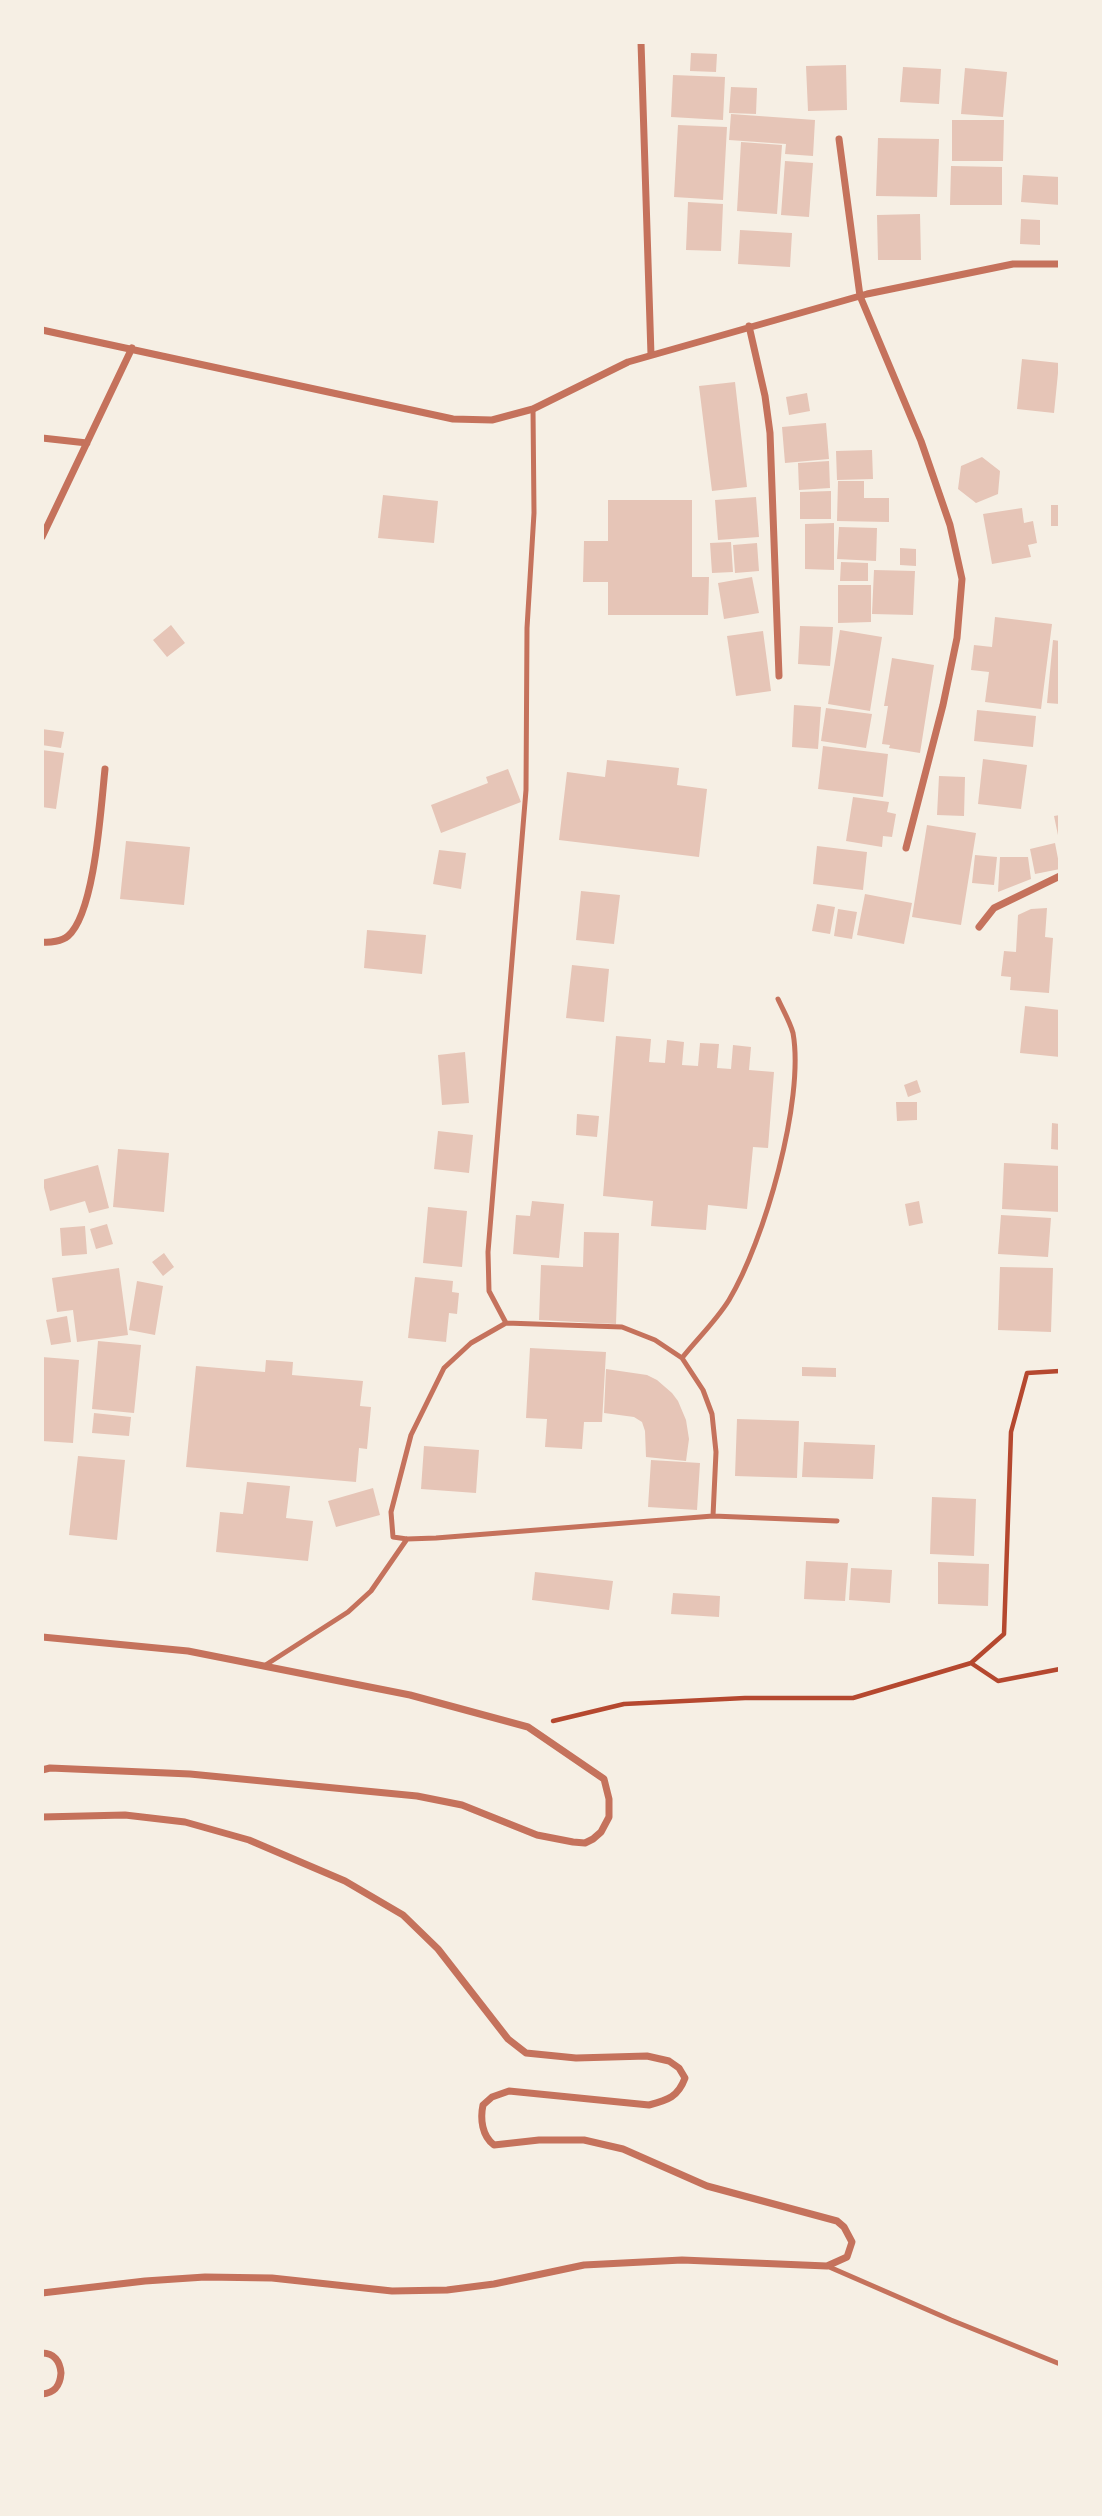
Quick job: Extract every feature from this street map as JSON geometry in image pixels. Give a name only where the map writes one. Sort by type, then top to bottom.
[{"type":"street","points":[[641,42],[651,355]]},
{"type":"street","points":[[839,139],[860,296],[921,441],[950,525],[962,579],[957,638],[943,705],[906,848]]},
{"type":"street","points":[[42,330],[453,419],[492,420],[533,409],[628,362],[749,326],[860,296],[1013,264],[1060,264]]},
{"type":"street","points":[[749,326],[765,396],[770,433],[779,676]]},
{"type":"street","points":[[42,537],[132,348]]},
{"type":"street","points":[[42,438],[87,443]]},
{"type":"street","points":[[42,942],[50,943],[67,937],[81,917],[93,865],[105,769]]},
{"type":"street","points":[[979,927],[994,908],[1060,876]]},
{"type":"street","points":[[42,1637],[188,1651],[410,1695],[528,1727],[604,1779],[609,1799],[609,1817],[601,1832],[585,1843],[537,1835],[462,1805],[417,1796],[190,1774],[50,1768],[42,1770]]},
{"type":"street","points":[[42,1817],[125,1815],[173,1820],[248,1840],[345,1881],[403,1915],[438,1950],[508,2039],[526,2053],[564,2057],[647,2056],[669,2061],[679,2068],[685,2078],[678,2093],[649,2105],[509,2091],[492,2097],[483,2105],[481,2114],[489,2141],[494,2144],[584,2140],[623,2149],[707,2186],[837,2221],[849,2236],[851,2248],[847,2257],[827,2266],[682,2260],[584,2265],[494,2284],[447,2290],[392,2291],[272,2278],[205,2277],[42,2293]]},
{"type":"street","points":[[42,2353],[48,2353],[56,2359],[61,2373],[55,2389],[51,2393],[42,2394]]},
{"type":"lane","points":[[506,1323],[489,1291],[488,1252],[526,790],[527,628],[534,513],[533,409]]},
{"type":"lane","points":[[682,1358],[728,1302],[749,1261],[777,1175],[794,1090],[792,1032],[778,999]]},
{"type":"lane","points":[[713,1516],[716,1452],[712,1414],[703,1390],[682,1358],[655,1340],[622,1327],[506,1323],[471,1343],[444,1368],[411,1435],[391,1512],[393,1537],[407,1539],[713,1516],[837,1521]]},
{"type":"lane","points":[[264,1666],[348,1612],[371,1591],[407,1539]]},
{"type":"lane","points":[[827,2266],[1060,2364]]},
{"type":"path","points":[[528,1727],[624,1704],[745,1698],[853,1698],[971,1662],[1004,1634],[1011,1432],[1027,1373],[1060,1371]]},
{"type":"path","points":[[971,1662],[998,1681],[1060,1669]]},
{"type":"building","points":[[691,53],[717,54],[716,72],[690,71]]},
{"type":"building","points":[[846,65],[847,110],[808,111],[806,66]]},
{"type":"building","points":[[903,67],[941,69],[939,104],[900,102]]},
{"type":"building","points":[[965,68],[1007,72],[1003,117],[961,114]]},
{"type":"building","points":[[673,75],[725,77],[723,120],[671,117]]},
{"type":"building","points":[[731,87],[757,88],[756,114],[729,113]]},
{"type":"building","points":[[731,114],[815,120],[813,156],[785,154],[786,144],[729,140]]},
{"type":"building","points":[[952,120],[1004,120],[1003,161],[952,161]]},
{"type":"building","points":[[678,125],[727,127],[723,200],[674,197]]},
{"type":"building","points":[[878,138],[939,139],[937,197],[876,196]]},
{"type":"building","points":[[741,142],[782,145],[777,214],[737,211]]},
{"type":"building","points":[[785,161],[813,163],[809,217],[781,215]]},
{"type":"building","points":[[951,166],[1002,167],[1002,205],[950,205]]},
{"type":"building","points":[[1023,175],[1060,177],[1060,205],[1021,202]]},
{"type":"building","points":[[688,202],[723,204],[721,251],[686,250]]},
{"type":"building","points":[[920,214],[921,260],[878,260],[877,215]]},
{"type":"building","points":[[1021,219],[1040,220],[1040,245],[1020,244]]},
{"type":"building","points":[[740,230],[792,233],[790,267],[738,264]]},
{"type":"building","points":[[1022,359],[1059,363],[1054,413],[1017,409]]},
{"type":"building","points":[[735,382],[747,487],[712,491],[699,386]]},
{"type":"building","points":[[807,393],[810,411],[789,415],[786,397]]},
{"type":"building","points":[[826,423],[829,459],[785,463],[782,427]]},
{"type":"building","points":[[872,450],[873,479],[837,480],[836,451]]},
{"type":"building","points":[[982,457],[1000,471],[998,494],[976,503],[958,489],[961,466]]},
{"type":"building","points":[[829,461],[830,488],[799,490],[798,463]]},
{"type":"building","points":[[838,481],[864,481],[864,498],[889,498],[889,522],[837,521]]},
{"type":"building","points":[[831,491],[831,519],[800,519],[800,492]]},
{"type":"building","points":[[383,495],[438,501],[434,543],[378,538]]},
{"type":"building","points":[[756,497],[759,537],[718,540],[715,500]]},
{"type":"building","points":[[608,500],[692,500],[692,577],[709,577],[708,615],[608,615],[608,582],[583,582],[584,541],[608,541]]},
{"type":"building","points":[[1051,505],[1060,505],[1060,526],[1051,526]]},
{"type":"building","points":[[1022,508],[1024,523],[1033,521],[1037,543],[1028,545],[1031,557],[992,564],[983,514]]},
{"type":"building","points":[[834,523],[834,570],[805,569],[805,524]]},
{"type":"building","points":[[839,527],[877,528],[876,561],[837,559]]},
{"type":"building","points":[[731,542],[733,572],[712,573],[710,543]]},
{"type":"building","points":[[757,543],[759,571],[735,573],[733,545]]},
{"type":"building","points":[[900,548],[916,549],[916,566],[900,565]]},
{"type":"building","points":[[841,562],[868,563],[868,581],[840,581]]},
{"type":"building","points":[[874,570],[915,571],[913,615],[872,614]]},
{"type":"building","points":[[752,577],[759,613],[724,619],[718,583]]},
{"type":"building","points":[[838,585],[871,585],[871,622],[838,623]]},
{"type":"building","points":[[995,617],[1052,624],[1041,709],[985,702],[989,672],[971,670],[974,645],[992,647]]},
{"type":"building","points":[[171,625],[185,643],[167,657],[153,640]]},
{"type":"building","points":[[800,626],[833,627],[830,666],[798,664]]},
{"type":"building","points":[[840,630],[882,637],[870,711],[828,704]]},
{"type":"building","points":[[763,631],[771,691],[736,696],[727,636]]},
{"type":"building","points":[[1053,640],[1060,641],[1060,704],[1047,703]]},
{"type":"building","points":[[892,658],[934,665],[920,753],[889,748],[890,745],[882,744],[888,706],[884,706]]},
{"type":"building","points":[[794,705],[821,707],[818,749],[792,747]]},
{"type":"building","points":[[826,708],[872,714],[866,748],[821,741]]},
{"type":"building","points":[[977,710],[1036,716],[1033,747],[974,741]]},
{"type":"building","points":[[42,729],[64,732],[61,748],[42,745]]},
{"type":"building","points":[[823,746],[888,754],[883,797],[818,789]]},
{"type":"building","points":[[42,750],[64,753],[56,809],[42,807]]},
{"type":"building","points":[[983,759],[1027,765],[1021,809],[978,804]]},
{"type":"building","points":[[607,760],[679,768],[677,785],[707,789],[699,857],[559,840],[567,772],[605,777]]},
{"type":"building","points":[[508,769],[521,802],[441,833],[431,805],[488,783],[486,777]]},
{"type":"building","points":[[939,776],[965,777],[964,816],[937,815]]},
{"type":"building","points":[[853,797],[889,802],[887,812],[896,814],[892,837],[883,836],[882,847],[846,841]]},
{"type":"building","points":[[1060,815],[1060,840],[1059,840],[1054,816]]},
{"type":"building","points":[[927,825],[976,833],[961,925],[912,917]]},
{"type":"building","points":[[126,841],[190,847],[184,905],[120,899]]},
{"type":"building","points":[[1055,843],[1060,869],[1035,874],[1030,849]]},
{"type":"building","points":[[817,846],[867,852],[863,890],[813,884]]},
{"type":"building","points":[[439,850],[466,853],[461,889],[433,884]]},
{"type":"building","points":[[975,855],[997,857],[994,885],[972,883]]},
{"type":"building","points":[[1000,857],[1028,857],[1031,879],[998,892]]},
{"type":"building","points":[[581,891],[620,895],[614,944],[576,940]]},
{"type":"building","points":[[865,894],[912,903],[904,944],[857,935]]},
{"type":"building","points":[[817,904],[835,907],[830,934],[812,931]]},
{"type":"building","points":[[1047,908],[1045,937],[1053,938],[1049,993],[1010,990],[1011,977],[1001,976],[1004,951],[1016,952],[1018,915],[1031,909]]},
{"type":"building","points":[[838,909],[857,912],[852,939],[834,936]]},
{"type":"building","points":[[367,930],[426,935],[422,974],[364,968]]},
{"type":"building","points":[[572,965],[609,969],[604,1022],[566,1018]]},
{"type":"building","points":[[1025,1006],[1060,1010],[1060,1057],[1020,1053]]},
{"type":"building","points":[[616,1036],[651,1039],[649,1062],[665,1063],[667,1040],[684,1042],[682,1065],[698,1066],[700,1043],[719,1044],[717,1068],[731,1069],[733,1045],[751,1047],[749,1070],[774,1072],[768,1148],[753,1147],[747,1209],[708,1205],[706,1230],[651,1226],[653,1201],[603,1196]]},
{"type":"building","points":[[465,1052],[469,1103],[442,1105],[438,1055]]},
{"type":"building","points":[[917,1080],[921,1092],[908,1097],[904,1085]]},
{"type":"building","points":[[896,1102],[917,1102],[917,1120],[897,1121]]},
{"type":"building","points":[[577,1114],[599,1116],[597,1137],[576,1135]]},
{"type":"building","points":[[1052,1123],[1060,1124],[1060,1150],[1051,1149]]},
{"type":"building","points":[[438,1131],[473,1135],[469,1173],[434,1169]]},
{"type":"building","points":[[118,1149],[169,1153],[164,1212],[113,1207]]},
{"type":"building","points":[[1004,1163],[1060,1166],[1060,1212],[1002,1209]]},
{"type":"building","points":[[98,1165],[109,1208],[89,1213],[85,1201],[50,1211],[42,1180]]},
{"type":"building","points":[[532,1201],[564,1204],[559,1258],[513,1254],[516,1215],[530,1216]]},
{"type":"building","points":[[919,1201],[923,1223],[909,1226],[905,1204]]},
{"type":"building","points":[[428,1207],[467,1211],[462,1267],[423,1263]]},
{"type":"building","points":[[1001,1215],[1051,1218],[1048,1257],[998,1254]]},
{"type":"building","points":[[107,1224],[113,1244],[96,1249],[90,1229]]},
{"type":"building","points":[[85,1226],[87,1254],[62,1256],[60,1228]]},
{"type":"building","points":[[584,1232],[619,1233],[616,1324],[539,1320],[541,1265],[583,1267]]},
{"type":"building","points":[[164,1253],[174,1267],[163,1276],[152,1262]]},
{"type":"building","points":[[1000,1267],[1053,1268],[1051,1332],[998,1330]]},
{"type":"building","points":[[119,1268],[128,1335],[77,1342],[73,1310],[57,1312],[52,1278]]},
{"type":"building","points":[[415,1277],[453,1281],[452,1292],[459,1293],[457,1314],[449,1313],[446,1342],[408,1338]]},
{"type":"building","points":[[137,1281],[163,1286],[155,1335],[129,1330]]},
{"type":"building","points":[[67,1316],[71,1342],[51,1345],[46,1320]]},
{"type":"building","points":[[98,1341],[141,1345],[134,1413],[92,1409]]},
{"type":"building","points":[[530,1348],[606,1352],[602,1422],[584,1422],[582,1449],[545,1447],[547,1419],[526,1418]]},
{"type":"building","points":[[42,1357],[79,1360],[73,1443],[42,1441]]},
{"type":"building","points":[[266,1360],[293,1362],[292,1375],[363,1381],[360,1406],[371,1407],[367,1449],[359,1448],[356,1482],[186,1467],[196,1366],[265,1372]]},
{"type":"building","points":[[802,1367],[836,1368],[836,1377],[802,1376]]},
{"type":"building","points":[[606,1369],[647,1375],[672,1393],[686,1420],[689,1439],[686,1461],[646,1457],[642,1422],[634,1417],[604,1413]]},
{"type":"building","points":[[94,1413],[131,1417],[129,1436],[92,1433]]},
{"type":"building","points":[[737,1419],[799,1421],[797,1478],[735,1476]]},
{"type":"building","points":[[804,1442],[875,1445],[873,1479],[802,1477]]},
{"type":"building","points":[[424,1446],[479,1450],[476,1493],[421,1489]]},
{"type":"building","points":[[78,1456],[125,1460],[117,1540],[69,1535]]},
{"type":"building","points":[[651,1460],[700,1463],[697,1510],[648,1507]]},
{"type":"building","points":[[247,1482],[290,1486],[286,1518],[313,1521],[308,1561],[216,1552],[220,1512],[243,1514]]},
{"type":"building","points":[[373,1488],[380,1515],[336,1527],[328,1501]]},
{"type":"building","points":[[932,1497],[976,1499],[974,1556],[930,1554]]},
{"type":"building","points":[[806,1561],[848,1563],[845,1601],[804,1599]]},
{"type":"building","points":[[938,1562],[989,1564],[988,1606],[938,1604]]},
{"type":"building","points":[[851,1568],[892,1570],[890,1603],[849,1600]]},
{"type":"building","points":[[535,1572],[613,1581],[609,1610],[532,1600]]},
{"type":"building","points":[[673,1593],[720,1596],[719,1617],[671,1614]]}]
